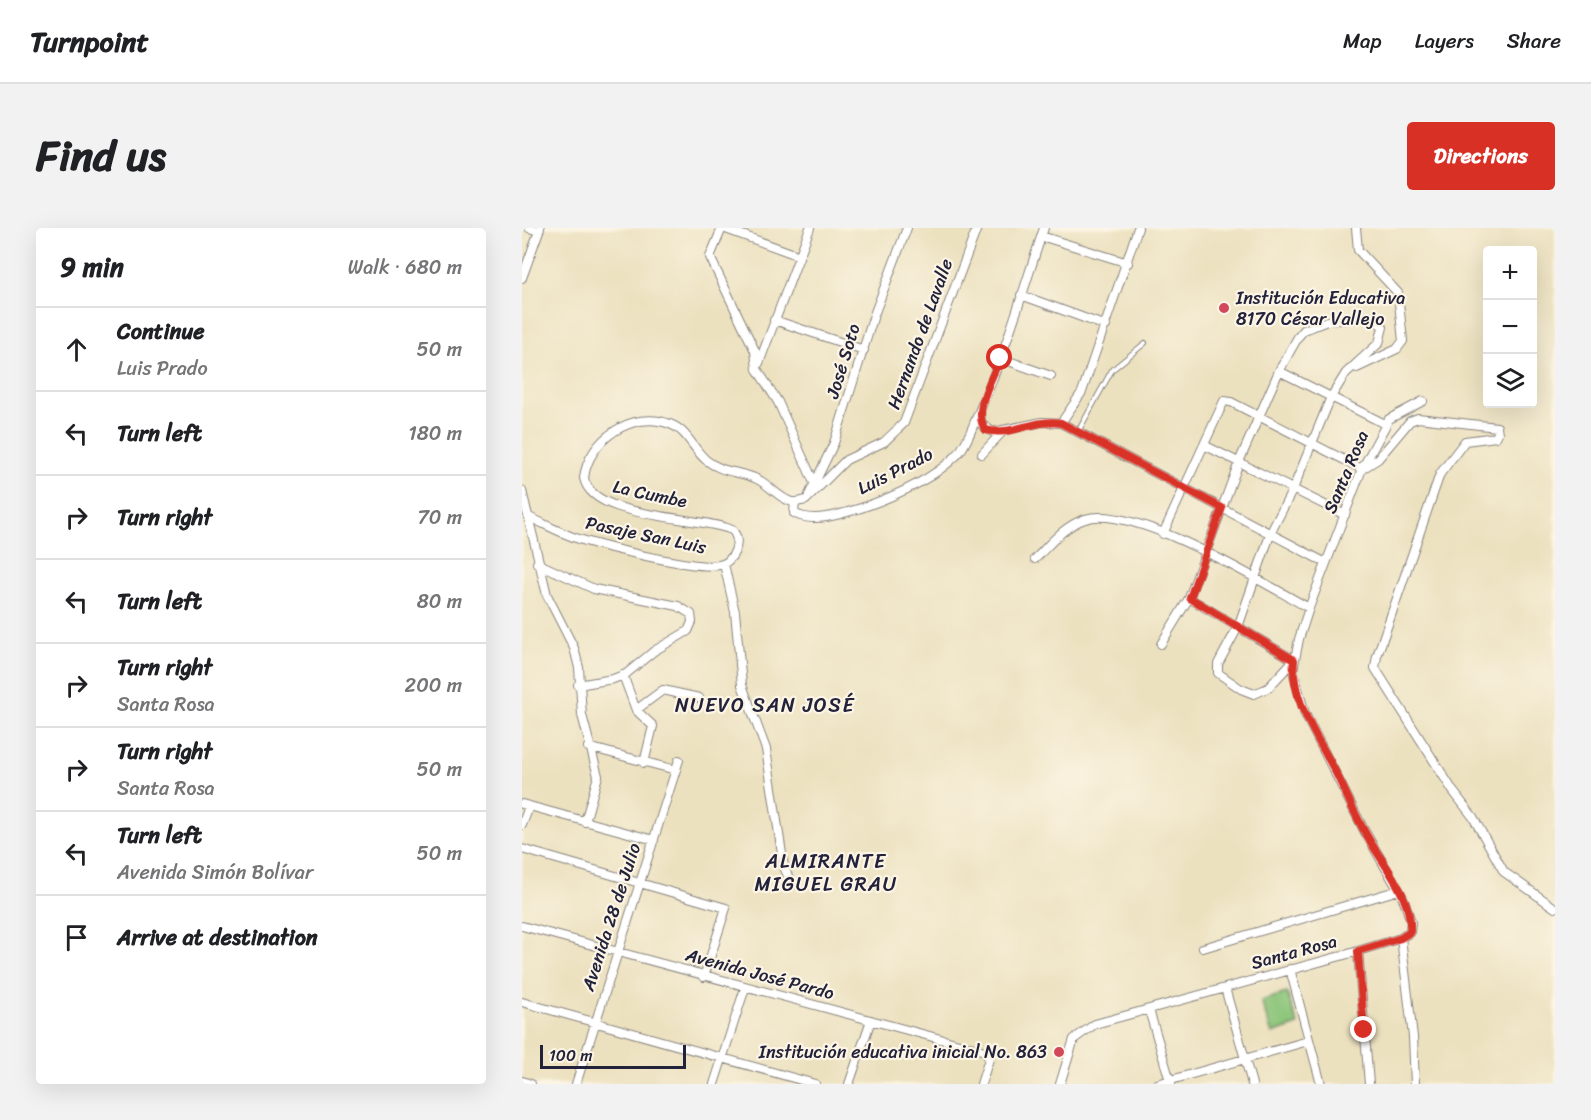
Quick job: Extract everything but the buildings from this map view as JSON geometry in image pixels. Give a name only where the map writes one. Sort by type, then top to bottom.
[{"type":"street","points":[[522,278],[524,264],[539,230],[529,228]]},
{"type":"street","points":[[797,255],[723,228],[710,257],[755,351],[757,369],[782,410],[815,485]]},
{"type":"street","points":[[757,369],[797,255],[810,228]]},
{"type":"street","name":"José Soto","points":[[806,500],[837,434],[881,294],[907,228]]},
{"type":"street","name":"Hernando de Lavalle","points":[[806,500],[846,460],[884,442],[904,423],[977,228]]},
{"type":"street","points":[[1061,423],[1082,392],[1128,263],[1138,228]]},
{"type":"street","points":[[1346,373],[1397,350],[1402,341],[1398,293],[1358,250],[1356,228]]},
{"type":"street","points":[[1043,232],[1128,263]]},
{"type":"street","name":"Luis Prado","points":[[795,502],[795,515],[822,518],[868,505],[935,472],[958,454],[966,443],[980,411],[1043,232]]},
{"type":"street","points":[[1021,296],[1106,326]]},
{"type":"street","points":[[1161,644],[1190,598],[1239,462],[1279,370],[1304,330],[1327,321],[1373,317],[1383,327],[1383,336],[1379,343],[1346,373],[1331,397],[1293,489],[1271,532],[1238,627],[1218,664],[1218,673],[1241,689],[1254,694],[1260,693],[1294,660],[1238,627],[1190,598]]},
{"type":"street","points":[[774,320],[864,350]]},
{"type":"street","points":[[1000,358],[1051,376]]},
{"type":"street","points":[[1279,370],[1385,424]]},
{"type":"street","points":[[1163,534],[1224,401],[1232,402],[1312,441],[1362,469],[1378,459],[1410,421],[1418,418],[1497,427],[1496,437],[1465,441],[1442,471],[1377,656],[1375,668],[1453,791],[1473,817],[1503,872],[1555,908]]},
{"type":"street","name":"Santa Rosa","points":[[1060,1084],[1074,1039],[1080,1032],[1095,1024],[1358,951],[1401,938],[1410,932],[1411,922],[1399,890],[1364,830],[1305,714],[1294,678],[1294,660],[1309,608],[1362,469],[1385,424],[1422,401]]},
{"type":"street","points":[[980,411],[981,424],[986,430],[1003,431],[1042,422],[1061,423],[1326,563]]},
{"type":"street","name":"La Cumbe","points":[[724,564],[733,555],[737,544],[736,534],[732,530],[613,506],[594,496],[585,484],[584,471],[590,457],[602,440],[632,424],[650,421],[672,424],[684,433],[701,456],[715,466],[731,473],[755,478],[782,497],[795,502]]},
{"type":"street","points":[[982,454],[1003,431]]},
{"type":"street","points":[[1204,445],[1345,515]]},
{"type":"street","points":[[522,492],[537,563],[547,596],[574,648],[579,668],[578,685],[588,747],[598,776],[585,822]]},
{"type":"street","points":[[795,502],[806,500]]},
{"type":"street","points":[[1035,559],[1064,531],[1087,518],[1108,516],[1163,534],[1205,552],[1309,608]]},
{"type":"street","name":"Pasaje San Luis","points":[[529,517],[577,539],[629,553],[706,566],[724,564]]},
{"type":"street","points":[[537,563],[594,588],[683,607],[692,618],[688,631],[654,651],[623,675],[578,685]]},
{"type":"street","points":[[724,564],[735,612],[742,686],[766,749],[784,867],[792,885]]},
{"type":"street","points":[[623,675],[636,710],[653,726],[644,763]]},
{"type":"street","points":[[636,710],[663,690],[699,698]]},
{"type":"street","points":[[588,747],[676,770]]},
{"type":"street","name":"Avenida 28 de Julio","points":[[576,1084],[679,760]]},
{"type":"street","points":[[522,825],[525,806],[654,840]]},
{"type":"street","points":[[522,849],[726,908],[704,977]]},
{"type":"street","points":[[1203,948],[1399,890]]},
{"type":"street","name":"Avenida José Pardo","points":[[522,926],[989,1054],[981,1084]]},
{"type":"street","points":[[1401,938],[1413,1037],[1415,1084]]},
{"type":"street","points":[[1358,951],[1369,1084]]},
{"type":"street","points":[[1290,969],[1308,1041],[1322,1084]]},
{"type":"street","points":[[714,1084],[745,988]]},
{"type":"street","points":[[1224,988],[1252,1084]]},
{"type":"street","points":[[522,1002],[815,1084]]},
{"type":"street","points":[[1149,1010],[1170,1082]]},
{"type":"street","points":[[849,1084],[871,1020]]},
{"type":"street","points":[[1157,1084],[1308,1041]]},
{"type":"street","points":[[522,1081],[531,1084]]},
{"type":"lane","points":[[1078,431],[1112,370],[1145,343]]},
{"type":"green space","points":[[1287,993],[1298,1025],[1272,1034],[1261,1001]]},
{"type":"place","name":"Institución Educativa 8170 César Vallejo","points":[[1224,308]]},
{"type":"place","name":"Institución educativa inicial No. 863","points":[[1059,1052]]},
{"type":"district","name":"NUEVO SAN JOSÉ","points":[[765,705]]},
{"type":"district","name":"ALMIRANTE MIGUEL GRAU","points":[[826,872]]},
{"type":"route","points":[[1000,358],[980,411],[981,424],[986,430],[1003,431],[1050,421],[1061,423],[1222,508],[1190,598],[1294,660],[1294,678],[1305,714],[1364,830],[1399,890],[1411,922],[1410,932],[1401,938],[1358,951],[1364,1030]]}]
